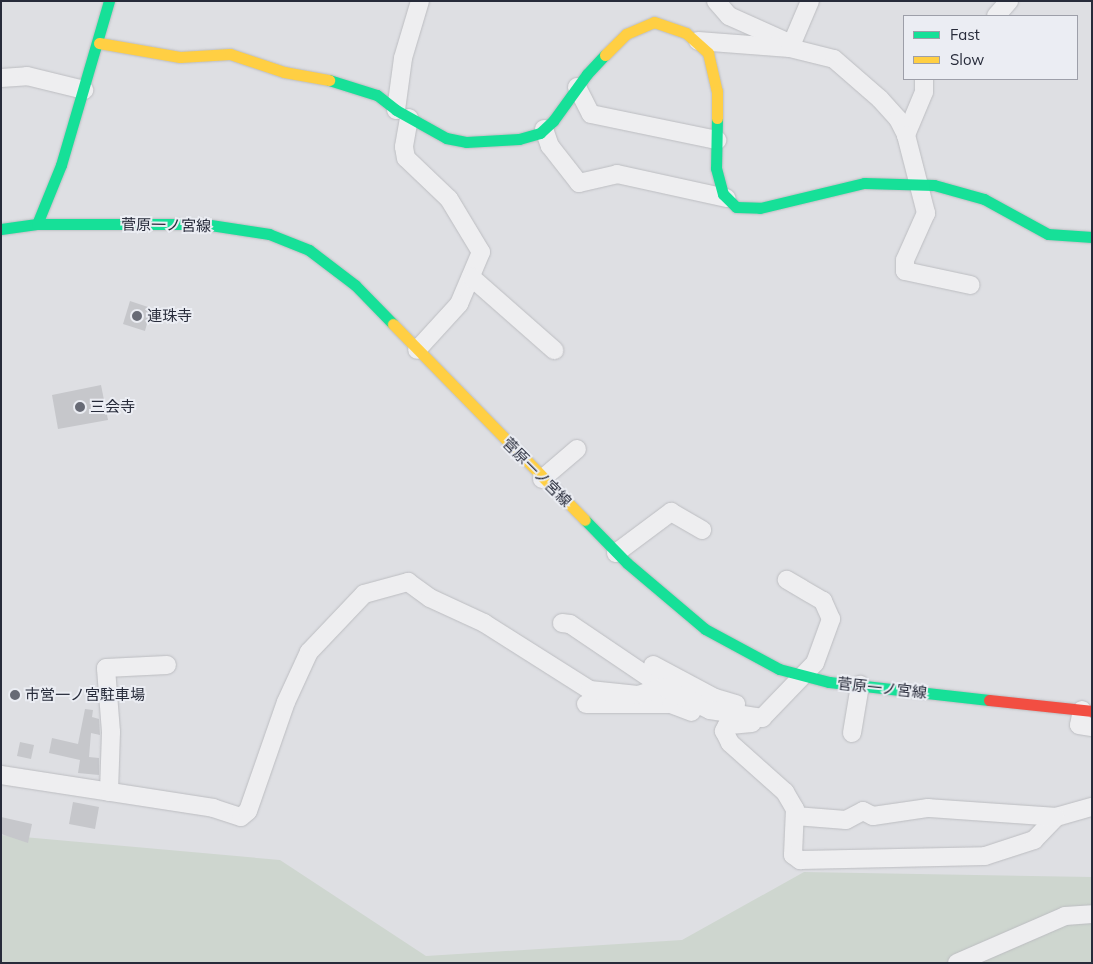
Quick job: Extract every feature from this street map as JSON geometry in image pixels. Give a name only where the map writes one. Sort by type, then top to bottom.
[{"type":"street","points":[[37,224],[61,164],[99,43],[109,1]]},
{"type":"street","points":[[417,350],[459,304],[481,252],[449,199],[406,158],[402,114],[404,58],[420,1]]},
{"type":"street","points":[[716,1],[750,44]]},
{"type":"street","points":[[791,46],[810,1]]},
{"type":"street","points":[[997,15],[1009,1]]},
{"type":"street","points":[[729,16],[791,46],[834,59],[880,99],[898,119],[906,135],[921,185],[926,213],[906,260],[905,271],[971,285]]},
{"type":"street","points":[[99,43],[180,56],[230,54],[284,72],[343,83],[377,95],[402,114],[446,138],[466,142],[520,139],[544,129],[577,87],[626,34],[639,26],[654,22],[698,40],[729,45],[791,46]]},
{"type":"street","points":[[698,40],[708,53],[714,67],[717,140],[716,168],[726,198]]},
{"type":"street","points":[[1,78],[27,76],[84,90]]},
{"type":"street","points":[[906,135],[924,92],[924,80]]},
{"type":"street","points":[[577,87],[591,114],[717,140]]},
{"type":"street","points":[[544,129],[550,146],[578,183],[617,174],[726,198],[736,207],[760,208],[864,183],[934,185],[984,200],[1048,234],[1092,238]]},
{"type":"street","name":"菅原一ノ宮線","points":[[1,229],[37,224],[204,224],[269,234],[309,250],[355,285],[616,553],[705,629],[748,655],[801,676],[860,685],[1054,707],[1088,707]]},
{"type":"street","points":[[471,277],[554,350]]},
{"type":"street","points":[[542,479],[577,449]]},
{"type":"street","points":[[616,553],[671,512],[702,530]]},
{"type":"street","points":[[586,704],[671,704],[727,725],[748,724],[766,715],[801,676],[815,664],[831,619],[823,601],[788,580]]},
{"type":"street","points":[[1,774],[213,808],[241,817],[248,811],[286,702],[309,652],[364,594],[408,582],[430,598],[484,622],[590,690],[638,694],[663,687]]},
{"type":"street","points":[[562,623],[570,624],[663,687],[710,710],[766,715]]},
{"type":"street","points":[[109,792],[111,732],[106,668],[167,665]]},
{"type":"street","points":[[653,665],[714,698],[766,715]]},
{"type":"street","points":[[852,733],[860,685]]},
{"type":"street","points":[[1088,707],[1080,724],[1092,727]]},
{"type":"street","points":[[727,725],[724,731],[730,743],[785,792],[795,809],[793,855],[800,860],[885,861],[985,856],[1034,840],[1056,817]]},
{"type":"street","points":[[795,816],[846,820],[863,811],[873,816],[928,808],[1056,817],[1092,807]]},
{"type":"street","points":[[957,963],[1065,916],[1092,914]]},
{"type":"shaded area","points":[[1,835],[280,860],[426,956],[682,940],[804,872],[1092,877],[1092,963],[1,963]]},
{"type":"building","name":"連珠寺","points":[[130,301],[151,308],[145,331],[123,324]]},
{"type":"building","name":"三会寺","points":[[101,385],[108,420],[58,429],[52,395]]},
{"type":"building","points":[[85,709],[93,710],[92,717],[99,719],[100,735],[91,733],[89,757],[99,758],[99,775],[78,773],[80,760],[49,753],[52,738],[78,744]]},
{"type":"building","points":[[20,742],[34,745],[31,759],[17,756]]},
{"type":"building","points":[[73,802],[99,807],[95,829],[69,824]]},
{"type":"building","points":[[1,817],[32,824],[28,843],[1,834]]},
{"type":"traffic: fast","points":[[37,224],[61,165],[109,1]]},
{"type":"traffic: fast","points":[[329,80],[377,95],[396,110],[446,138],[466,142],[519,139],[540,133],[553,121],[587,74],[605,55]]},
{"type":"traffic: fast","points":[[717,118],[716,168],[723,194],[736,207],[760,208],[864,183],[934,185],[984,199],[1048,234],[1092,237]]},
{"type":"traffic: fast","points":[[1,229],[37,224],[204,224],[269,234],[309,250],[355,285],[393,324]]},
{"type":"traffic: fast","points":[[585,520],[627,563],[705,629],[779,669],[829,682],[989,700]]},
{"type":"traffic: slow","points":[[605,55],[626,34],[654,22],[686,33],[708,53],[717,91],[717,118]]},
{"type":"traffic: slow","points":[[99,43],[180,57],[230,54],[284,72],[329,80]]},
{"type":"traffic: slow","points":[[393,324],[585,520]]},
{"type":"traffic: jam","points":[[989,700],[1092,711]]},
{"type":"place","name":"連珠寺","points":[[137,316]]},
{"type":"place","name":"三会寺","points":[[80,407]]},
{"type":"place","name":"市営一ノ宮駐車場","points":[[15,695]]}]
